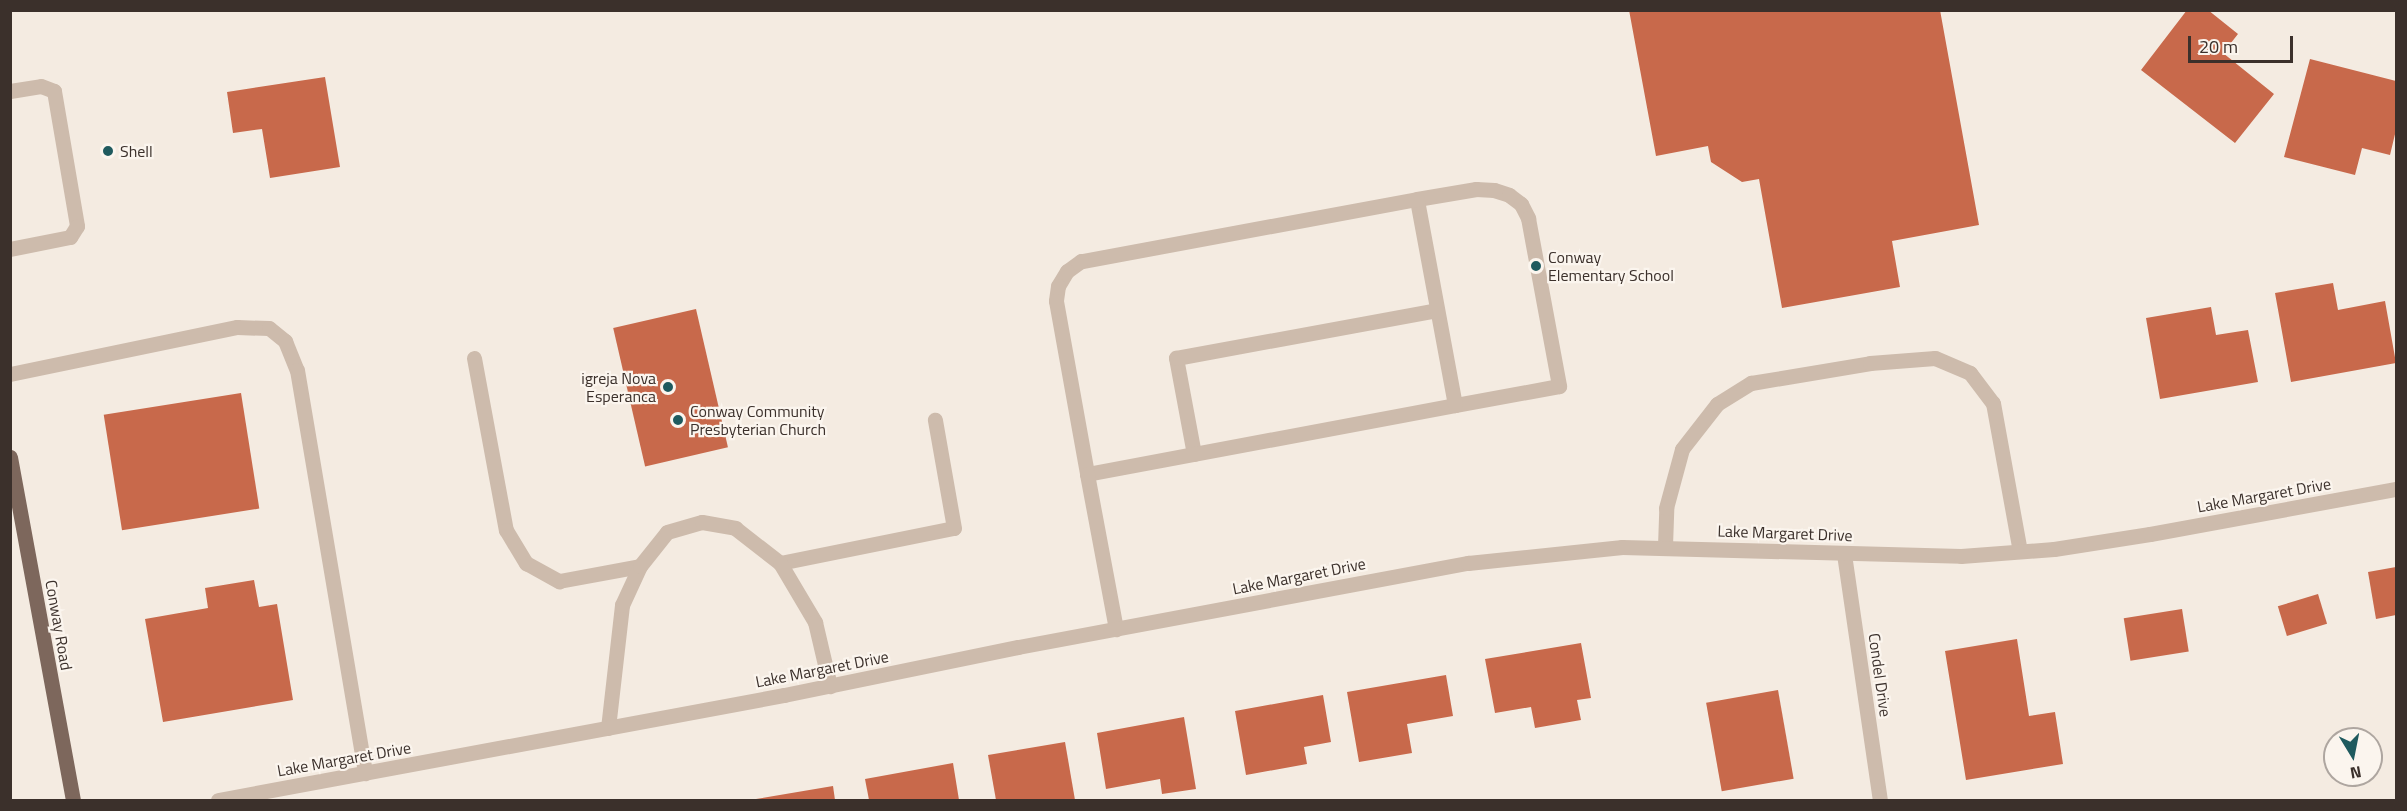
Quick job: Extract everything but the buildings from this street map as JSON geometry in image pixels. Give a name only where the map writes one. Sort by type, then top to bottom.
[{"type":"main road","name":"Conway Road","points":[[10,457],[73,801]]},
{"type":"street","points":[[10,91],[41,86],[54,92],[77,226],[70,237],[10,249]]},
{"type":"street","points":[[1087,474],[1559,386],[1528,218],[1521,204],[1509,195],[1494,190],[1476,189],[1081,261],[1068,271],[1058,286],[1056,301],[1087,474],[1116,629]]},
{"type":"street","points":[[1417,199],[1455,405]]},
{"type":"street","points":[[1194,454],[1176,358],[1437,310]]},
{"type":"street","points":[[10,374],[237,327],[269,328],[285,341],[297,370],[365,773]]},
{"type":"street","points":[[474,358],[506,530],[526,563],[559,581],[640,566]]},
{"type":"street","points":[[1665,546],[1666,508],[1682,449],[1717,404],[1751,382],[1870,363],[1935,358],[1970,373],[1993,404],[2020,551]]},
{"type":"street","points":[[780,563],[954,528],[935,420]]},
{"type":"street","name":"Lake Margaret Drive","points":[[218,801],[830,686],[1468,562],[1585,550],[1665,546],[1844,554],[1961,556],[2020,551],[2150,534],[2397,489]]},
{"type":"street","points":[[608,728],[622,604],[640,566],[668,532],[702,522],[735,528],[780,563],[815,622],[830,686]]},
{"type":"street","name":"Condel Drive","points":[[1844,554],[1880,801]]},
{"type":"place","name":"Shell","points":[[108,151]]},
{"type":"place","name":"Conway Elementary School","points":[[1536,266]]},
{"type":"place","name":"igreja Nova Esperanca","points":[[668,387]]},
{"type":"place","name":"Conway Community Presbyterian Church","points":[[678,420]]}]
